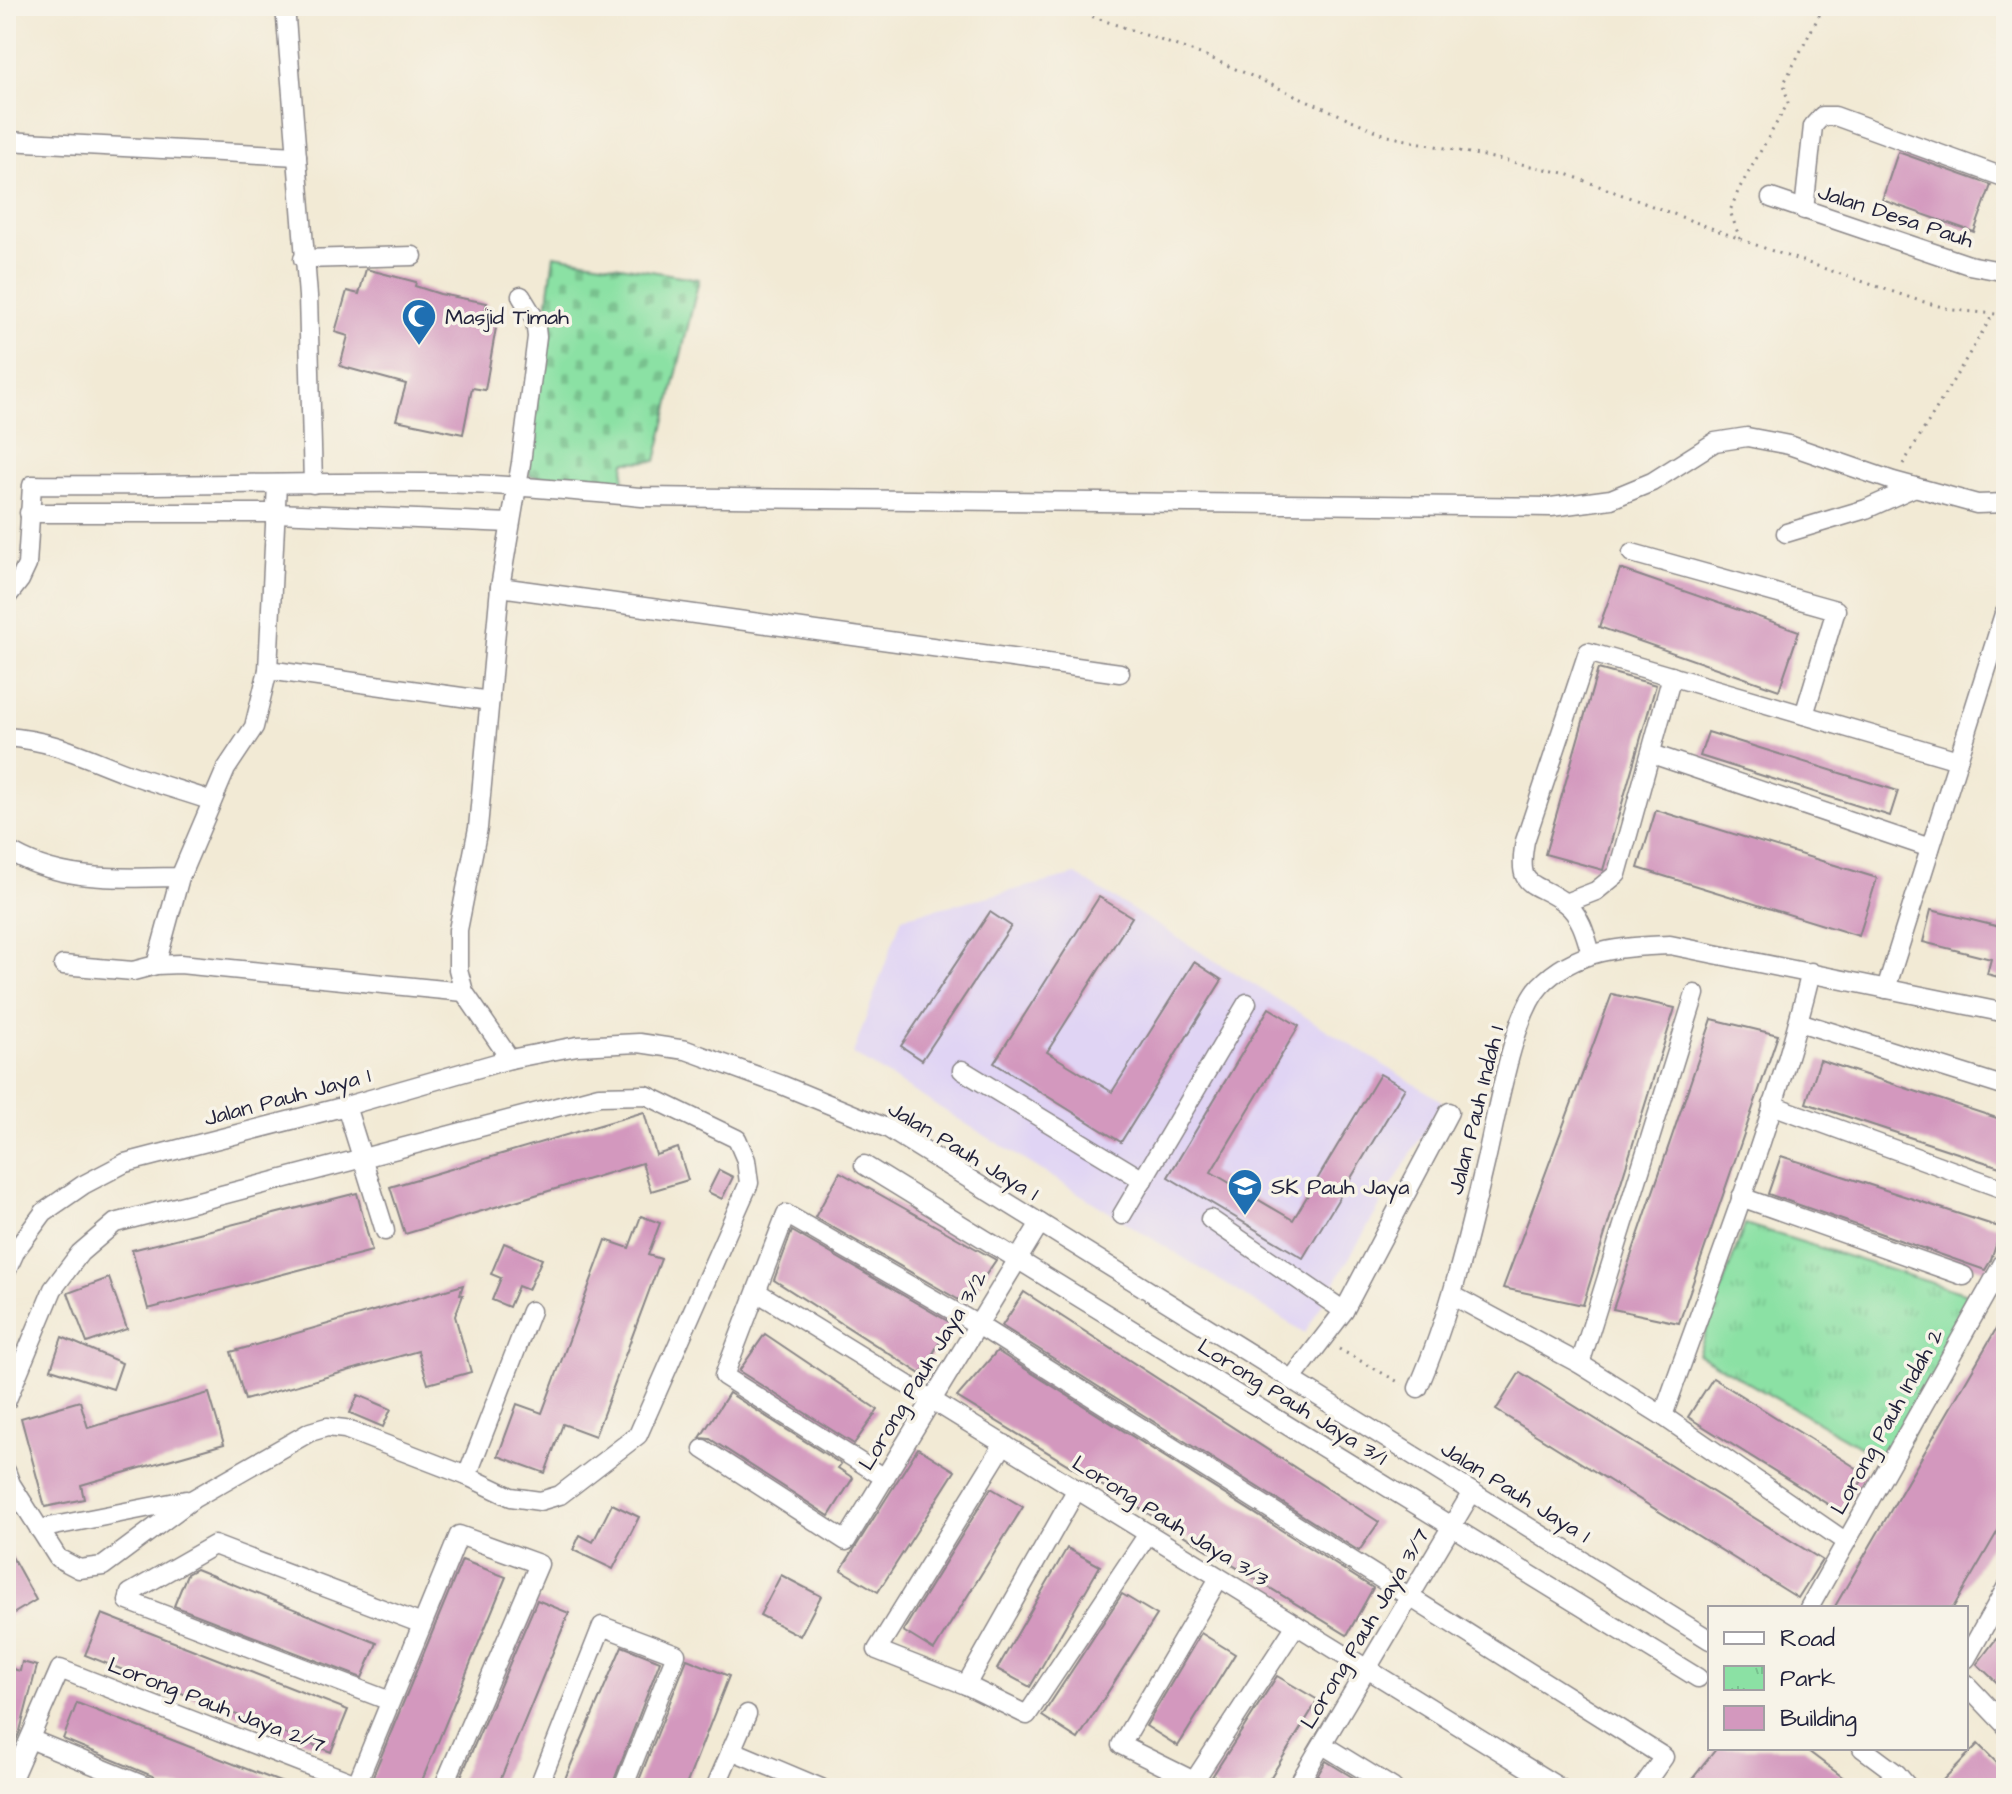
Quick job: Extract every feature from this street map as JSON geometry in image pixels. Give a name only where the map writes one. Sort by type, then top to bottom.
[{"type":"street","points":[[285,6],[308,296],[313,484]]},
{"type":"street","points":[[1804,210],[1813,126],[1822,116],[1835,116],[2006,178]]},
{"type":"street","points":[[6,141],[297,156]]},
{"type":"street","name":"Jalan Desa Pauh","points":[[1771,198],[1969,265],[2006,272]]},
{"type":"street","points":[[303,259],[413,256]]},
{"type":"street","points":[[510,1059],[464,992],[458,969],[458,930],[478,828],[500,587],[537,337],[535,319],[521,296]]},
{"type":"street","points":[[6,598],[27,565],[32,485],[161,487],[436,483],[642,497],[1551,507],[1611,499],[1652,482],[1715,442],[1747,437],[1789,445],[1893,481],[1977,504],[2006,503]]},
{"type":"street","points":[[156,965],[180,877],[226,769],[254,727],[268,670],[277,484]]},
{"type":"street","points":[[1786,533],[1866,509],[1915,487]]},
{"type":"street","points":[[29,513],[277,513],[510,523]]},
{"type":"street","points":[[1632,553],[1836,610],[1804,715]]},
{"type":"street","points":[[500,587],[1120,673]]},
{"type":"street","points":[[1886,989],[2004,614]]},
{"type":"street","points":[[1591,954],[1584,929],[1565,903],[1533,886],[1524,875],[1521,864],[1525,841],[1588,652],[1958,760]]},
{"type":"street","points":[[268,670],[490,701]]},
{"type":"street","points":[[1565,903],[1596,891],[1617,874],[1672,676]]},
{"type":"street","points":[[6,737],[35,739],[70,749],[125,772],[212,801]]},
{"type":"street","points":[[1652,754],[1930,848]]},
{"type":"street","points":[[6,849],[57,873],[132,878],[180,877]]},
{"type":"street","name":"Jalan Pauh Indah 1","points":[[1418,1388],[1452,1295],[1517,1031],[1539,987],[1576,958],[1616,947],[1670,945],[2006,1013]]},
{"type":"street","points":[[63,965],[133,971],[156,965],[180,964],[464,992]]},
{"type":"street","points":[[1663,1416],[1772,1105],[1799,1022],[1811,972]]},
{"type":"street","points":[[1580,1364],[1695,994]]},
{"type":"street","points":[[1122,1215],[1247,1003]]},
{"type":"street","points":[[1799,1022],[2006,1087]]},
{"type":"street","name":"Jalan Pauh Jaya 1","points":[[6,1272],[16,1250],[44,1212],[83,1185],[125,1163],[346,1106],[510,1059],[577,1046],[639,1043],[686,1050],[889,1129],[1708,1639]]},
{"type":"street","points":[[962,1070],[1143,1180]]},
{"type":"street","points":[[6,1402],[53,1289],[80,1253],[115,1223],[599,1096],[646,1095],[737,1139],[746,1160],[749,1183],[638,1435],[560,1495],[540,1501],[511,1497],[467,1476],[345,1429],[327,1427],[310,1432],[193,1499],[103,1566],[79,1569],[58,1558],[6,1471]]},
{"type":"street","points":[[1772,1105],[2006,1190]]},
{"type":"street","points":[[346,1106],[385,1231]]},
{"type":"street","points":[[1291,1380],[1344,1311],[1449,1112]]},
{"type":"street","name":"Lorong Pauh Jaya 3/1","points":[[864,1165],[1698,1678]]},
{"type":"street","points":[[1741,1197],[1964,1276]]},
{"type":"street","points":[[885,1478],[724,1376],[786,1214],[978,1325],[1664,1757],[1642,1788]]},
{"type":"street","points":[[1210,1219],[1344,1311]]},
{"type":"street","name":"Lorong Pauh Jaya 3/2","points":[[703,1449],[846,1541],[1040,1223]]},
{"type":"street","name":"Lorong Pauh Indah 2","points":[[1810,1606],[2006,1258]]},
{"type":"street","name":"Lorong Pauh Jaya 3/3","points":[[757,1292],[1560,1788]]},
{"type":"street","points":[[1452,1295],[1580,1364],[1663,1416],[1846,1542]]},
{"type":"street","points":[[467,1476],[531,1311]]},
{"type":"street","points":[[1004,1444],[877,1650],[966,1685],[1027,1715],[1148,1534]]},
{"type":"street","points":[[966,1685],[1077,1489]]},
{"type":"street","name":"Lorong Pauh Jaya 3/7","points":[[1296,1788],[1472,1492]]},
{"type":"street","points":[[39,1529],[193,1499]]},
{"type":"street","points":[[356,1786],[459,1535],[539,1564],[443,1788]]},
{"type":"street","points":[[390,1701],[128,1601],[130,1593],[214,1545],[422,1624]]},
{"type":"street","points":[[1219,1578],[1121,1745],[1194,1781],[1296,1625]]},
{"type":"street","points":[[1968,1655],[2006,1588]]},
{"type":"street","points":[[538,1788],[602,1626],[676,1654],[623,1788]]},
{"type":"street","name":"Lorong Pauh Jaya 2/7","points":[[30,1739],[60,1669],[356,1786]]},
{"type":"street","points":[[1968,1686],[2006,1726]]},
{"type":"street","points":[[715,1788],[747,1714]]},
{"type":"street","points":[[8,1788],[30,1739],[150,1788]]},
{"type":"street","points":[[1323,1745],[1393,1788]]},
{"type":"street","points":[[731,1750],[821,1788]]},
{"type":"street","points":[[1864,1750],[1903,1781]]},
{"type":"street","points":[[1880,1788],[1903,1781]]},
{"type":"path","points":[[1062,6],[1206,56],[1388,136],[1564,173],[1740,239],[1917,300],[1953,310],[2006,315]]},
{"type":"path","points":[[1740,239],[1730,211],[1739,189],[1788,103],[1784,83],[1824,6]]},
{"type":"path","points":[[1893,481],[1992,315]]},
{"type":"path","points":[[1323,1340],[1400,1384],[1418,1388]]},
{"type":"shaded area","name":"SK Pauh Jaya","points":[[1076,875],[1442,1101],[1305,1333],[853,1054],[902,917]]},
{"type":"green space","points":[[554,255],[699,279],[656,461],[625,462],[623,481],[530,476],[528,455]]},
{"type":"green space","points":[[1745,1224],[1986,1300],[1894,1466],[1698,1354]]},
{"type":"building","points":[[1898,152],[1991,185],[1974,232],[1882,200]]},
{"type":"building","name":"Masjid Timah","points":[[366,269],[416,282],[415,286],[440,294],[487,303],[483,320],[497,322],[485,390],[472,388],[463,434],[396,420],[406,384],[340,366],[348,336],[335,332],[347,291],[359,294]]},
{"type":"building","points":[[1620,569],[1799,631],[1779,690],[1599,627]]},
{"type":"building","points":[[1598,669],[1656,685],[1603,870],[1545,854]]},
{"type":"building","points":[[1708,732],[1898,791],[1890,816],[1700,756]]},
{"type":"building","points":[[1656,810],[1877,878],[1859,936],[1638,868]]},
{"type":"building","points":[[1099,897],[1132,917],[1047,1052],[1112,1092],[1194,962],[1222,980],[1121,1142],[994,1063]]},
{"type":"building","points":[[1931,910],[2000,927],[2002,922],[2006,922],[2006,979],[1987,974],[1991,959],[1923,942]]},
{"type":"building","points":[[990,912],[1011,926],[922,1060],[901,1046]]},
{"type":"building","points":[[1612,994],[1675,1008],[1583,1305],[1503,1288]]},
{"type":"building","points":[[1269,1008],[1299,1026],[1211,1172],[1293,1220],[1380,1074],[1405,1088],[1303,1258],[1168,1177]]},
{"type":"building","points":[[1712,1019],[1778,1035],[1679,1323],[1613,1309]]},
{"type":"building","points":[[1820,1060],[2006,1121],[2006,1169],[1806,1103]]},
{"type":"building","points":[[644,1112],[656,1155],[678,1148],[688,1180],[651,1191],[642,1163],[405,1234],[390,1187]]},
{"type":"building","points":[[1781,1156],[2002,1228],[1991,1260],[1985,1270],[1768,1194]]},
{"type":"building","points":[[719,1170],[733,1177],[722,1199],[708,1192]]},
{"type":"building","points":[[840,1172],[996,1260],[966,1304],[815,1217]]},
{"type":"building","points":[[357,1193],[372,1251],[148,1309],[132,1250]]},
{"type":"building","points":[[641,1216],[660,1223],[648,1255],[661,1259],[595,1436],[563,1424],[545,1473],[498,1456],[517,1404],[542,1413],[606,1240],[629,1248]]},
{"type":"building","points":[[792,1231],[951,1323],[921,1374],[774,1280]]},
{"type":"building","points":[[504,1243],[542,1259],[528,1290],[518,1286],[509,1307],[492,1300],[501,1278],[491,1274]]},
{"type":"building","points":[[109,1278],[127,1329],[87,1343],[68,1293]]},
{"type":"building","points":[[463,1285],[460,1294],[463,1295],[455,1316],[471,1372],[428,1384],[418,1351],[245,1400],[231,1352]]},
{"type":"building","points":[[1024,1292],[1379,1522],[1359,1551],[1002,1326]]},
{"type":"building","points":[[2006,1312],[2006,1517],[1954,1606],[1835,1606]]},
{"type":"building","points":[[765,1334],[878,1410],[854,1444],[739,1371]]},
{"type":"building","points":[[62,1337],[122,1363],[113,1389],[51,1369]]},
{"type":"building","points":[[997,1351],[1373,1588],[1347,1635],[957,1397]]},
{"type":"building","points":[[1520,1372],[1822,1560],[1798,1598],[1496,1410]]},
{"type":"building","points":[[1713,1378],[1866,1474],[1842,1513],[1688,1417]]},
{"type":"building","points":[[209,1393],[224,1444],[81,1485],[84,1499],[45,1507],[21,1418],[80,1401],[88,1428]]},
{"type":"building","points":[[729,1393],[841,1464],[838,1468],[853,1478],[829,1516],[710,1439],[700,1438]]},
{"type":"building","points":[[358,1395],[391,1409],[383,1427],[350,1413]]},
{"type":"building","points":[[918,1448],[955,1471],[878,1592],[841,1570]]},
{"type":"building","points":[[991,1488],[1023,1507],[934,1650],[903,1631]]},
{"type":"building","points":[[612,1504],[639,1517],[613,1569],[573,1550],[580,1535],[593,1542]]},
{"type":"building","points":[[6,1546],[36,1600],[6,1618]]},
{"type":"building","points":[[1067,1548],[1100,1566],[1030,1687],[997,1669]]},
{"type":"building","points":[[462,1560],[506,1577],[419,1788],[368,1788]]},
{"type":"building","points":[[196,1569],[377,1643],[362,1678],[174,1606],[187,1574]]},
{"type":"building","points":[[781,1575],[821,1596],[800,1636],[760,1615]]},
{"type":"building","points":[[1122,1594],[1157,1615],[1078,1739],[1042,1716]]},
{"type":"building","points":[[537,1600],[569,1613],[497,1788],[456,1788]]},
{"type":"building","points":[[102,1614],[348,1710],[331,1752],[85,1655]]},
{"type":"building","points":[[1201,1633],[1235,1654],[1178,1746],[1146,1726]]},
{"type":"building","points":[[1996,1639],[2006,1648],[2006,1691],[1977,1664]]},
{"type":"building","points":[[622,1646],[660,1661],[611,1788],[561,1788]]},
{"type":"building","points":[[687,1659],[729,1676],[685,1788],[636,1788]]},
{"type":"building","points":[[22,1662],[37,1666],[20,1731],[6,1763],[6,1667],[20,1671]]},
{"type":"building","points":[[1277,1676],[1318,1700],[1264,1788],[1217,1788],[1208,1783]]},
{"type":"building","points":[[77,1703],[293,1788],[162,1787],[155,1777],[63,1739]]},
{"type":"building","points":[[1978,1744],[2006,1772],[2006,1788],[1952,1788],[1943,1780]]},
{"type":"building","points":[[1715,1750],[1807,1750],[1857,1788],[1769,1788],[1757,1779],[1750,1788],[1685,1788]]},
{"type":"building","points":[[1326,1761],[1370,1788],[1310,1788]]},
{"type":"place","name":"Masjid Timah","points":[[419,347]]},
{"type":"place","name":"SK Pauh Jaya","points":[[1245,1217]]}]
